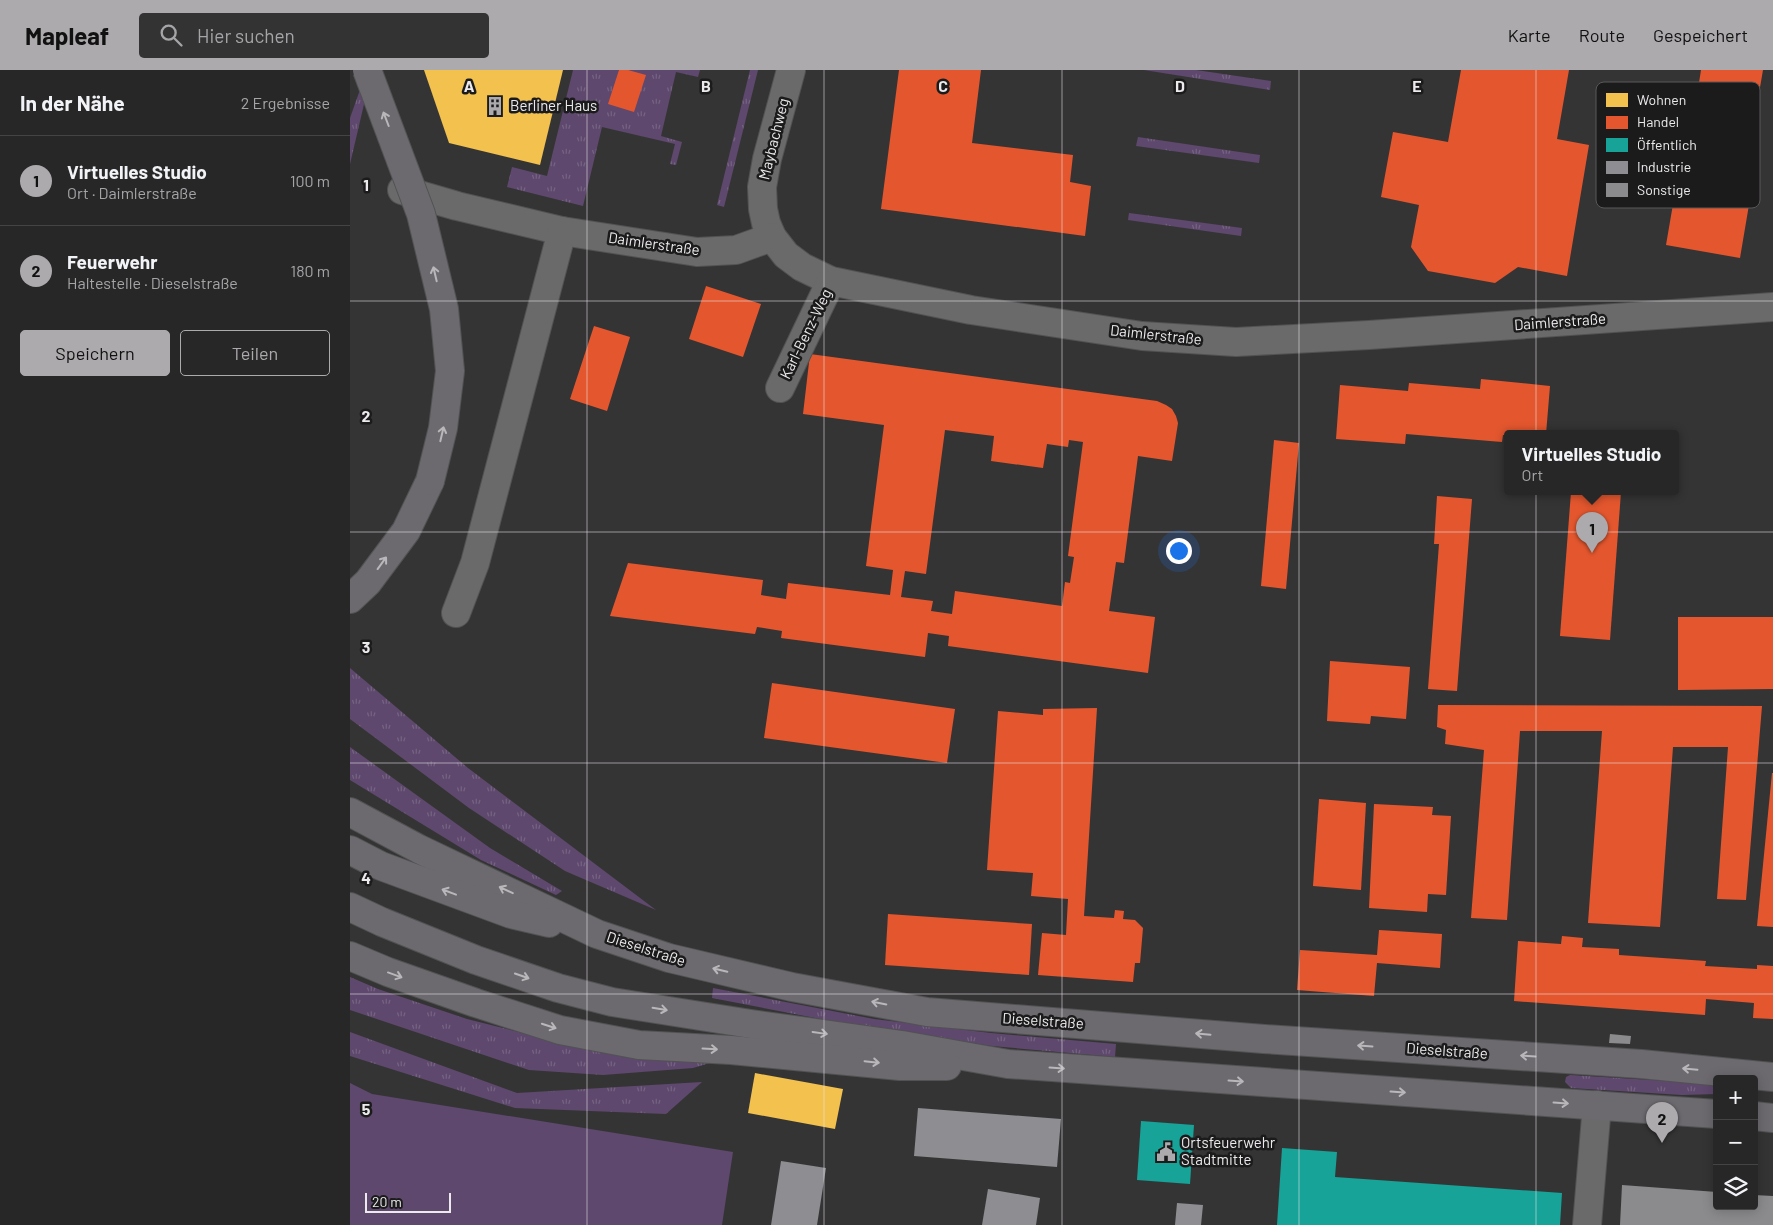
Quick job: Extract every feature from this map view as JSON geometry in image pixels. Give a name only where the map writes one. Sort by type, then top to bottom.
[{"type":"main road","points":[[350,599],[368,582],[406,531],[430,482],[443,428],[450,371],[444,309],[421,214],[367,70]]},
{"type":"main road","name":"Dieselstraße","points":[[350,812],[419,849],[597,934],[669,958],[792,987],[927,1012],[1264,1039],[1641,1064],[1773,1077]]},
{"type":"main road","points":[[350,850],[381,866],[511,914],[597,934]]},
{"type":"main road","points":[[350,907],[476,960],[558,988],[612,1002],[902,1045],[1008,1064]]},
{"type":"main road","points":[[350,956],[450,994],[560,1030],[639,1045],[731,1050],[900,1066],[1008,1064],[1713,1114]]},
{"type":"main road","points":[[1758,1116],[1773,1118]]},
{"type":"street","name":"Maybachweg","points":[[772,237],[763,209],[762,187],[767,159],[791,70]]},
{"type":"street","name":"Daimlerstraße","points":[[402,190],[457,206],[562,231],[697,252],[736,250],[772,237],[786,255],[802,267],[831,281],[971,310],[1142,336],[1236,342],[1773,307]]},
{"type":"street","points":[[456,612],[475,563],[562,231]]},
{"type":"street","name":"Karl-Benz-Weg","points":[[780,388],[831,281]]},
{"type":"street","points":[[1587,1225],[1597,1105]]},
{"type":"green space","points":[[367,70],[372,70],[350,164],[350,118]]},
{"type":"green space","points":[[573,70],[700,70],[698,77],[676,72],[661,136],[682,142],[676,165],[670,164],[675,144],[602,127],[583,206],[507,187],[512,167],[547,176]]},
{"type":"green space","points":[[750,70],[758,70],[724,207],[717,205]]},
{"type":"green space","points":[[1144,70],[1196,70],[1271,81],[1270,90]]},
{"type":"green space","points":[[1138,137],[1260,155],[1259,163],[1136,146]]},
{"type":"green space","points":[[1129,213],[1242,228],[1241,236],[1128,220]]},
{"type":"green space","points":[[350,668],[468,768],[656,910],[565,871],[469,808],[350,719]]},
{"type":"green space","points":[[350,747],[490,848],[562,891],[556,895],[481,860],[350,780]]},
{"type":"green space","points":[[350,977],[378,989],[467,1019],[554,1041],[651,1060],[720,1060],[693,1068],[603,1075],[529,1070],[350,1010]]},
{"type":"green space","points":[[713,988],[874,1019],[991,1033],[1116,1044],[1115,1057],[992,1046],[867,1028],[712,998]]},
{"type":"green space","points":[[350,1032],[517,1093],[702,1082],[666,1114],[515,1108],[350,1056]]},
{"type":"green space","points":[[1570,1075],[1713,1084],[1713,1094],[1682,1095],[1571,1088],[1565,1082],[1566,1077]]},
{"type":"green space","points":[[350,1083],[372,1094],[733,1152],[722,1225],[350,1225]]},
{"type":"building: Wohnen","name":"Berliner Haus","points":[[424,70],[563,70],[540,165],[449,143]]},
{"type":"building: Wohnen","points":[[755,1073],[843,1089],[835,1129],[748,1113]]},
{"type":"building: Handel","points":[[619,70],[628,70],[646,75],[634,112],[608,104]]},
{"type":"building: Handel","points":[[899,70],[981,70],[972,143],[1073,155],[1070,182],[1091,186],[1085,236],[881,209]]},
{"type":"building: Handel","points":[[1461,70],[1569,70],[1557,139],[1589,145],[1567,276],[1518,267],[1495,283],[1428,271],[1411,247],[1419,205],[1381,197],[1393,132],[1448,142]]},
{"type":"building: Handel","points":[[1701,70],[1763,70],[1760,87],[1760,82],[1699,82]]},
{"type":"building: Handel","points":[[1672,208],[1748,208],[1740,258],[1666,245]]},
{"type":"building: Handel","points":[[706,286],[761,304],[743,357],[689,339]]},
{"type":"building: Handel","points":[[594,326],[630,337],[607,411],[570,399]]},
{"type":"building: Handel","points":[[810,354],[1157,401],[1172,409],[1178,423],[1172,461],[1138,456],[1124,563],[1116,562],[1109,611],[1155,617],[1148,673],[948,646],[949,636],[928,633],[925,657],[781,638],[782,631],[757,627],[755,634],[610,616],[628,563],[763,580],[761,595],[786,599],[788,583],[890,595],[893,570],[866,566],[884,425],[803,414]],"holes":[[[945,430],[994,436],[991,461],[1043,468],[1047,444],[1068,447],[1069,440],[1083,442],[1068,556],[1074,557],[1070,583],[1065,582],[1062,606],[955,591],[952,614],[931,611],[933,601],[901,597],[905,571],[926,574]]]},
{"type":"building: Handel","points":[[1481,379],[1550,386],[1546,430],[1504,430],[1502,442],[1406,434],[1405,444],[1336,439],[1340,385],[1408,391],[1409,383],[1480,389]]},
{"type":"building: Handel","points":[[1274,440],[1299,443],[1286,589],[1261,586]]},
{"type":"building: Handel","points":[[1571,495],[1621,495],[1610,640],[1560,636]]},
{"type":"building: Handel","points":[[1437,496],[1472,499],[1457,691],[1428,689],[1439,544],[1434,544]]},
{"type":"building: Handel","points":[[1678,617],[1773,617],[1773,689],[1678,690]]},
{"type":"building: Handel","points":[[1330,661],[1410,667],[1406,719],[1371,716],[1370,724],[1327,721]]},
{"type":"building: Handel","points":[[772,683],[955,709],[947,763],[764,738]]},
{"type":"building: Handel","points":[[1438,705],[1762,706],[1746,900],[1717,899],[1728,747],[1673,747],[1660,927],[1588,923],[1602,731],[1520,731],[1507,920],[1471,918],[1484,750],[1445,744],[1446,730],[1437,727]]},
{"type":"building: Handel","points":[[1097,708],[1084,916],[1114,918],[1115,910],[1124,911],[1123,919],[1135,920],[1143,928],[1140,963],[1135,963],[1133,982],[1038,975],[1042,933],[1066,935],[1068,899],[1031,896],[1033,873],[987,870],[998,711],[1043,715],[1043,709]]},
{"type":"building: Handel","points":[[1773,773],[1773,927],[1757,926]]},
{"type":"building: Handel","points":[[1319,799],[1366,803],[1361,890],[1313,886]]},
{"type":"building: Handel","points":[[1374,804],[1433,807],[1432,815],[1451,816],[1446,895],[1428,894],[1427,912],[1369,908]]},
{"type":"building: Handel","points":[[888,914],[1032,924],[1029,975],[885,965]]},
{"type":"building: Handel","points":[[1379,930],[1442,934],[1440,968],[1377,963],[1374,996],[1297,990],[1300,950],[1377,955]]},
{"type":"building: Handel","points":[[1562,936],[1583,938],[1582,947],[1619,949],[1619,955],[1706,961],[1705,966],[1757,969],[1757,965],[1773,966],[1773,1019],[1753,1018],[1754,1003],[1706,999],[1705,1015],[1514,1001],[1518,941],[1561,944]]},
{"type":"building: Öffentlich","name":"Ortsfeuerwehr Stadtmitte","points":[[1141,1121],[1194,1125],[1190,1184],[1137,1180]]},
{"type":"building: Öffentlich","points":[[1282,1148],[1337,1152],[1335,1177],[1562,1193],[1560,1225],[1277,1225]]},
{"type":"building: Industrie","points":[[918,1108],[1061,1119],[1057,1167],[914,1156]]},
{"type":"building: Industrie","points":[[781,1161],[826,1168],[817,1225],[771,1225]]},
{"type":"building: Industrie","points":[[988,1189],[1040,1198],[1036,1225],[982,1225]]},
{"type":"building: Industrie","points":[[1177,1203],[1203,1205],[1201,1225],[1175,1225]]},
{"type":"building: Sonstige","points":[[1610,1034],[1631,1036],[1630,1044],[1609,1043]]},
{"type":"building: Sonstige","points":[[1622,1185],[1713,1192],[1713,1210],[1758,1210],[1758,1195],[1773,1196],[1773,1225],[1620,1225]]},
{"type":"place","name":"Berliner Haus","points":[[495,106]]},
{"type":"place","name":"Virtuelles Studio","points":[[1592,553]]},
{"type":"place","name":"Feuerwehr","points":[[1662,1143]]},
{"type":"place","name":"Ortsfeuerwehr Stadtmitte","points":[[1166,1152]]}]
